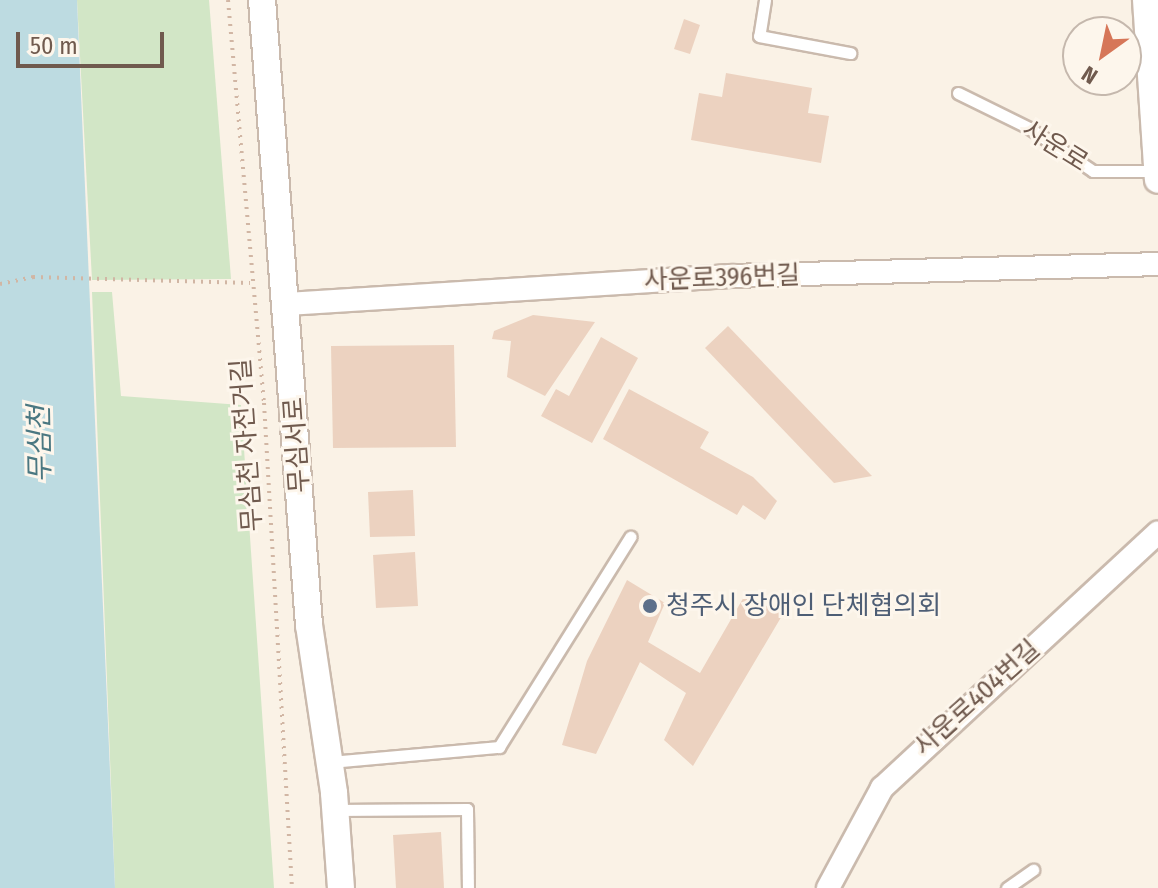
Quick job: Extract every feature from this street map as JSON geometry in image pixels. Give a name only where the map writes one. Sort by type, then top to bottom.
[{"type":"street","name":"무심서로","points":[[262,0],[309,625],[330,762],[341,888]]},
{"type":"street","points":[[1146,0],[1158,180]]},
{"type":"street","name":"사운로396번길","points":[[286,304],[731,276],[1158,264]]},
{"type":"street","name":"사운로404번길","points":[[828,888],[882,788],[1158,532]]},
{"type":"lane","points":[[765,0],[759,36],[850,53]]},
{"type":"lane","name":"사운로","points":[[958,93],[1029,128],[1093,171],[1157,171]]},
{"type":"lane","points":[[330,762],[499,747],[630,537]]},
{"type":"lane","points":[[335,810],[467,809],[468,888]]},
{"type":"lane","points":[[1007,888],[1033,870]]},
{"type":"path","name":"무심천 자전거길","points":[[228,0],[250,283],[264,403],[292,888]]},
{"type":"path","points":[[0,284],[33,277],[107,283],[250,283]]},
{"type":"green space","points":[[77,0],[209,0],[231,279],[92,280]]},
{"type":"green space","points":[[92,292],[112,292],[121,396],[241,405],[274,888],[115,888]]},
{"type":"water","name":"무심천","points":[[0,0],[77,0],[115,888],[0,888]]},
{"type":"building","points":[[684,19],[700,25],[690,54],[674,49]]},
{"type":"building","points":[[726,73],[812,88],[808,113],[829,116],[821,163],[691,140],[699,93],[722,97]]},
{"type":"building","points":[[533,315],[595,322],[545,396],[507,377],[511,341],[492,339],[494,331]]},
{"type":"building","points":[[728,326],[872,476],[834,483],[705,348]]},
{"type":"building","points":[[601,337],[638,358],[592,443],[541,416],[556,389],[569,396]]},
{"type":"building","points":[[454,345],[456,447],[333,448],[331,346]]},
{"type":"building","points":[[629,389],[709,432],[700,448],[753,477],[777,501],[765,520],[743,505],[737,515],[603,439]]},
{"type":"building","points":[[413,490],[415,536],[370,537],[368,492]]},
{"type":"building","points":[[415,552],[418,606],[376,608],[373,555]]},
{"type":"building","points":[[627,580],[665,603],[648,642],[700,673],[745,595],[783,614],[693,766],[664,740],[686,693],[640,662],[596,754],[562,745],[587,661]]},
{"type":"building","points":[[441,832],[444,888],[396,888],[393,835]]},
{"type":"place","name":"청주시 장애인 단체협의회","points":[[650,606]]}]
